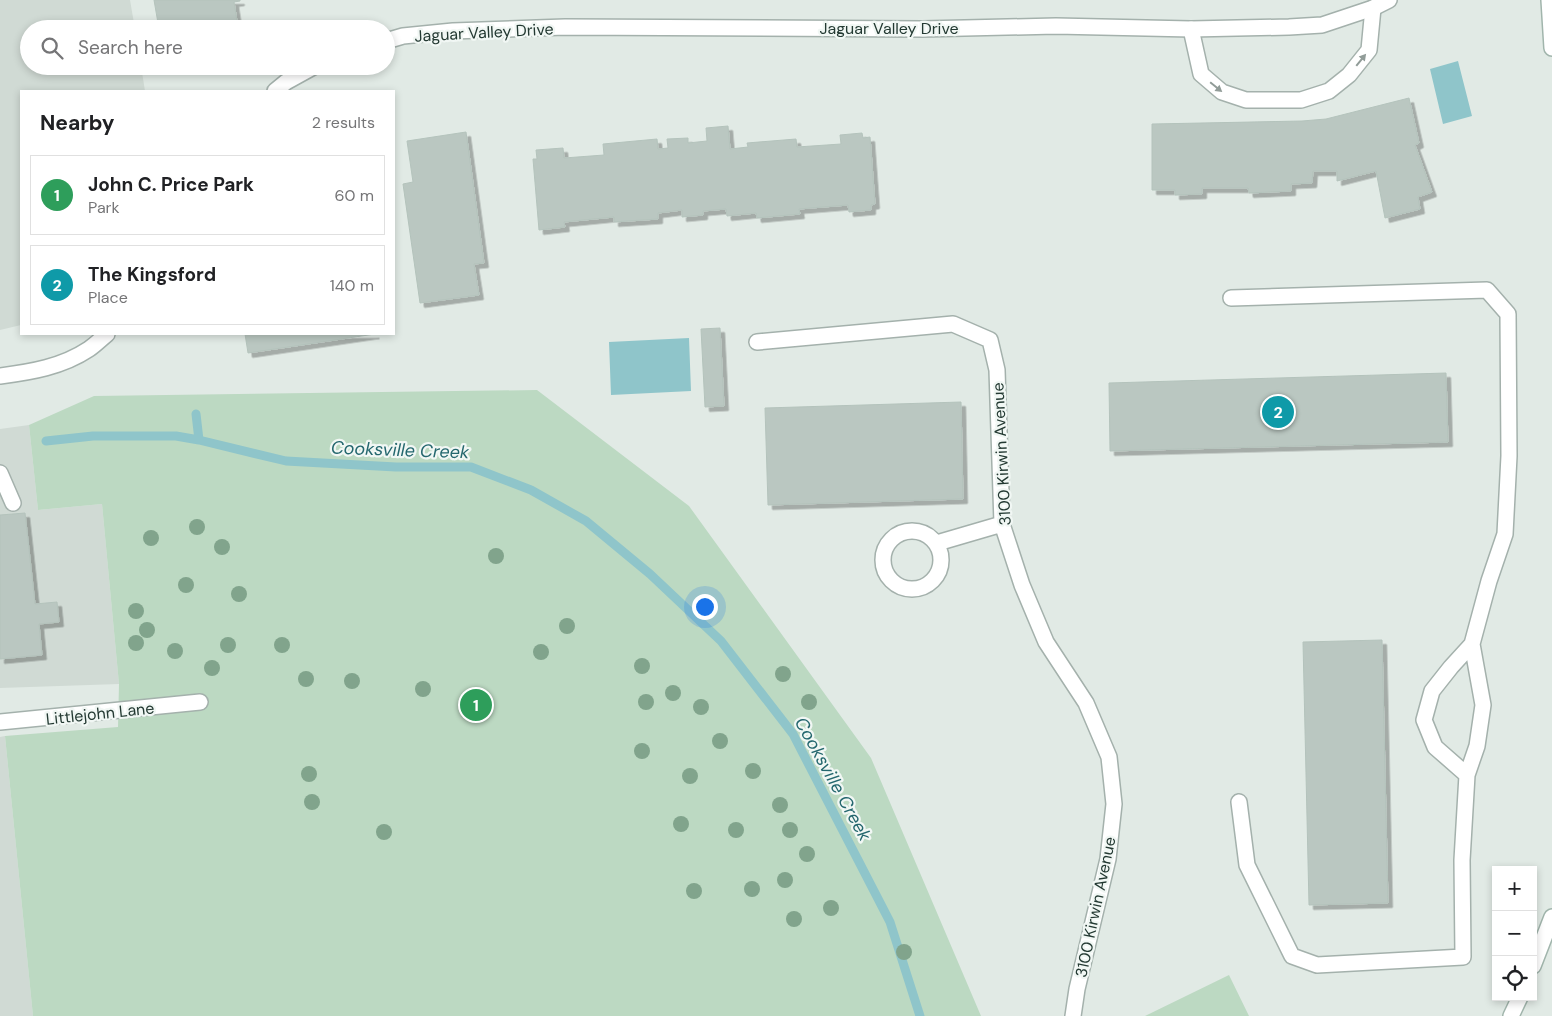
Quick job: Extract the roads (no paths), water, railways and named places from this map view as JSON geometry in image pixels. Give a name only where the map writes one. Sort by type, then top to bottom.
[{"type":"street","name":"Jaguar Valley Drive","points":[[395,38],[453,31],[565,27],[922,29],[1056,26],[1191,29],[1322,25],[1373,8],[1389,0]]},
{"type":"street","points":[[1549,0],[1552,48]]},
{"type":"street","points":[[1191,29],[1201,74],[1222,92],[1246,100],[1302,100],[1329,91],[1349,75],[1369,50],[1373,8]]},
{"type":"street","points":[[276,90],[299,75]]},
{"type":"street","points":[[1231,298],[1487,290],[1508,314],[1509,456],[1505,534],[1489,581],[1472,644],[1482,705],[1477,746],[1466,775],[1462,860],[1463,958],[1317,965],[1292,956],[1247,865],[1239,802]]},
{"type":"street","name":"3100 Kirwin Avenue","points":[[757,342],[953,324],[990,340],[996,370],[1002,524],[1022,585],[1046,642],[1086,703],[1109,757],[1114,804],[1108,859],[1077,988],[1073,1016]]},
{"type":"street","points":[[0,376],[24,373],[61,364],[90,349],[106,335]]},
{"type":"street","points":[[0,472],[14,503]]},
{"type":"street","points":[[937,543],[1002,524]]},
{"type":"street","points":[[1466,775],[1435,747],[1424,720],[1432,691],[1472,644]]},
{"type":"street","name":"Littlejohn Lane","points":[[0,722],[200,702]]},
{"type":"street","points":[[1537,956],[1552,917]]},
{"type":"street","points":[[1515,1014],[1519,1001]]},
{"type":"water","points":[[1458,61],[1472,116],[1443,124],[1430,69]]},
{"type":"water","points":[[689,338],[691,391],[611,395],[609,342]]},
{"type":"waterway","points":[[196,414],[199,440]]},
{"type":"waterway","name":"Cooksville Creek","points":[[46,441],[93,436],[176,436],[286,461],[396,467],[471,467],[531,490],[586,521],[650,574],[721,641],[793,734],[890,922],[920,1016]]},
{"type":"place","name":"The Kingsford","points":[[1278,412]]},
{"type":"place","name":"John C. Price Park","points":[[476,705]]}]
